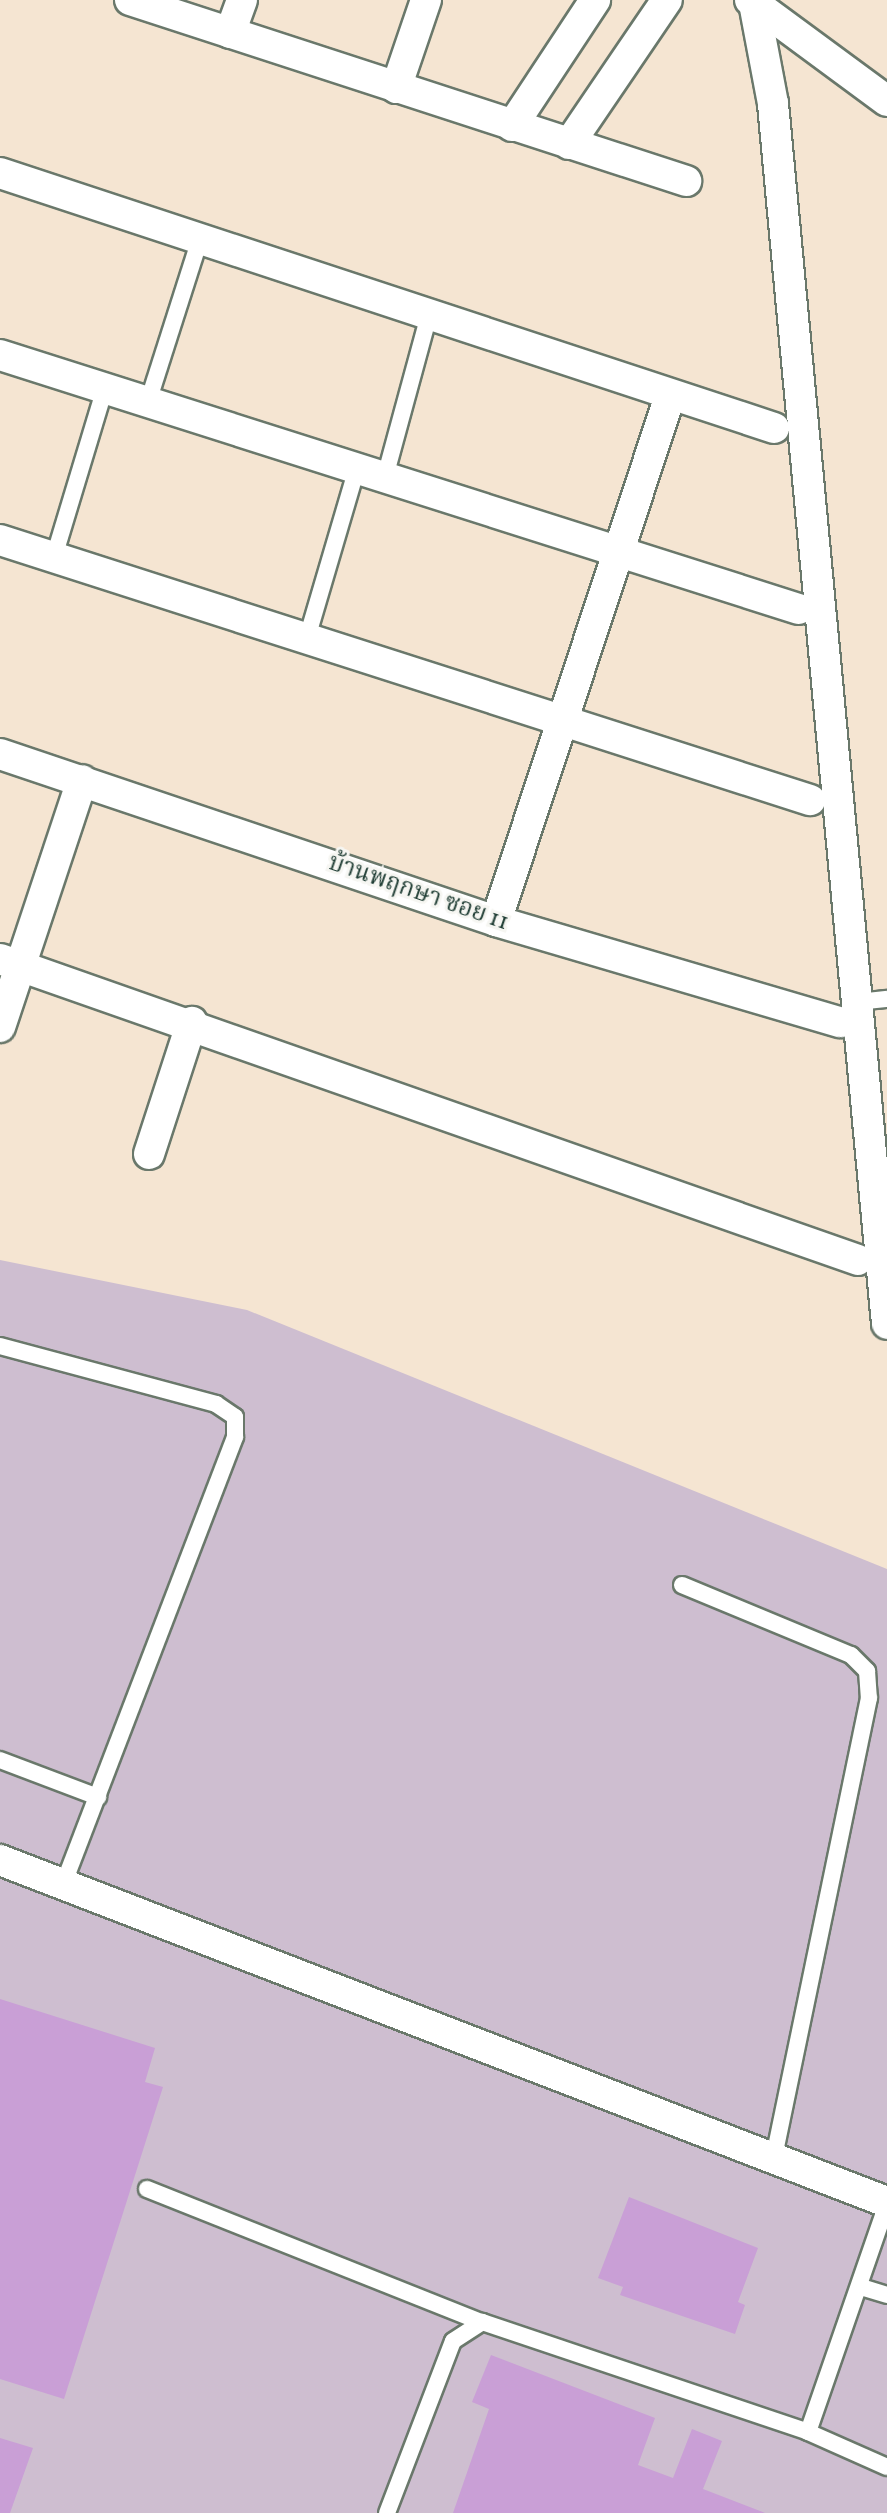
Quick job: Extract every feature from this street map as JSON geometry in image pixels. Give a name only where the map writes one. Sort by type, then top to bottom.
[{"type":"street","points":[[130,0],[686,181]]},
{"type":"street","points":[[230,33],[242,0]]},
{"type":"street","points":[[396,88],[426,0]]},
{"type":"street","points":[[512,126],[595,0]]},
{"type":"street","points":[[569,144],[667,0]]},
{"type":"street","points":[[752,2],[887,101]]},
{"type":"street","points":[[752,2],[773,104],[849,1012],[880,1185],[887,1324]]},
{"type":"street","points":[[0,173],[429,315],[669,399],[774,428]]},
{"type":"street","points":[[0,355],[617,554],[799,609]]},
{"type":"street","points":[[496,921],[669,399]]},
{"type":"street","points":[[0,540],[307,638],[561,724],[810,800]]},
{"type":"street","name":"บ้านพฤกษา ซอย 11","points":[[0,754],[496,921],[849,1012]]},
{"type":"street","points":[[0,1027],[10,963],[82,780]]},
{"type":"street","points":[[10,963],[192,1022],[858,1260]]},
{"type":"street","points":[[149,1154],[192,1022]]},
{"type":"street","points":[[0,1860],[887,2203]]},
{"type":"lane","points":[[148,402],[200,239]]},
{"type":"lane","points":[[307,638],[429,315]]},
{"type":"lane","points":[[54,557],[105,388]]},
{"type":"lane","points":[[849,1012],[887,999]]},
{"type":"lane","points":[[0,1346],[216,1404],[235,1417],[235,1437],[63,1885]]},
{"type":"lane","points":[[682,1585],[851,1655],[867,1671],[869,1698],[774,2158]]},
{"type":"lane","points":[[0,1760],[98,1797]]},
{"type":"lane","points":[[147,2189],[482,2322],[808,2432],[887,2467]]},
{"type":"lane","points":[[808,2432],[861,2287],[887,2203]]},
{"type":"lane","points":[[861,2287],[887,2295]]},
{"type":"lane","points":[[387,2513],[453,2341],[482,2322]]},
{"type":"shaded area","points":[[0,1260],[247,1310],[887,1569],[887,2513],[0,2513]]},
{"type":"building","points":[[0,1999],[155,2048],[145,2082],[163,2087],[64,2399],[0,2379]]},
{"type":"building","points":[[629,2197],[758,2248],[738,2302],[745,2305],[735,2334],[620,2295],[623,2287],[598,2278]]},
{"type":"building","points":[[491,2355],[655,2418],[638,2465],[673,2478],[692,2429],[722,2441],[703,2489],[765,2513],[453,2513],[489,2409],[472,2402]]},
{"type":"building","points":[[0,2438],[33,2448],[10,2513],[0,2513]]}]
